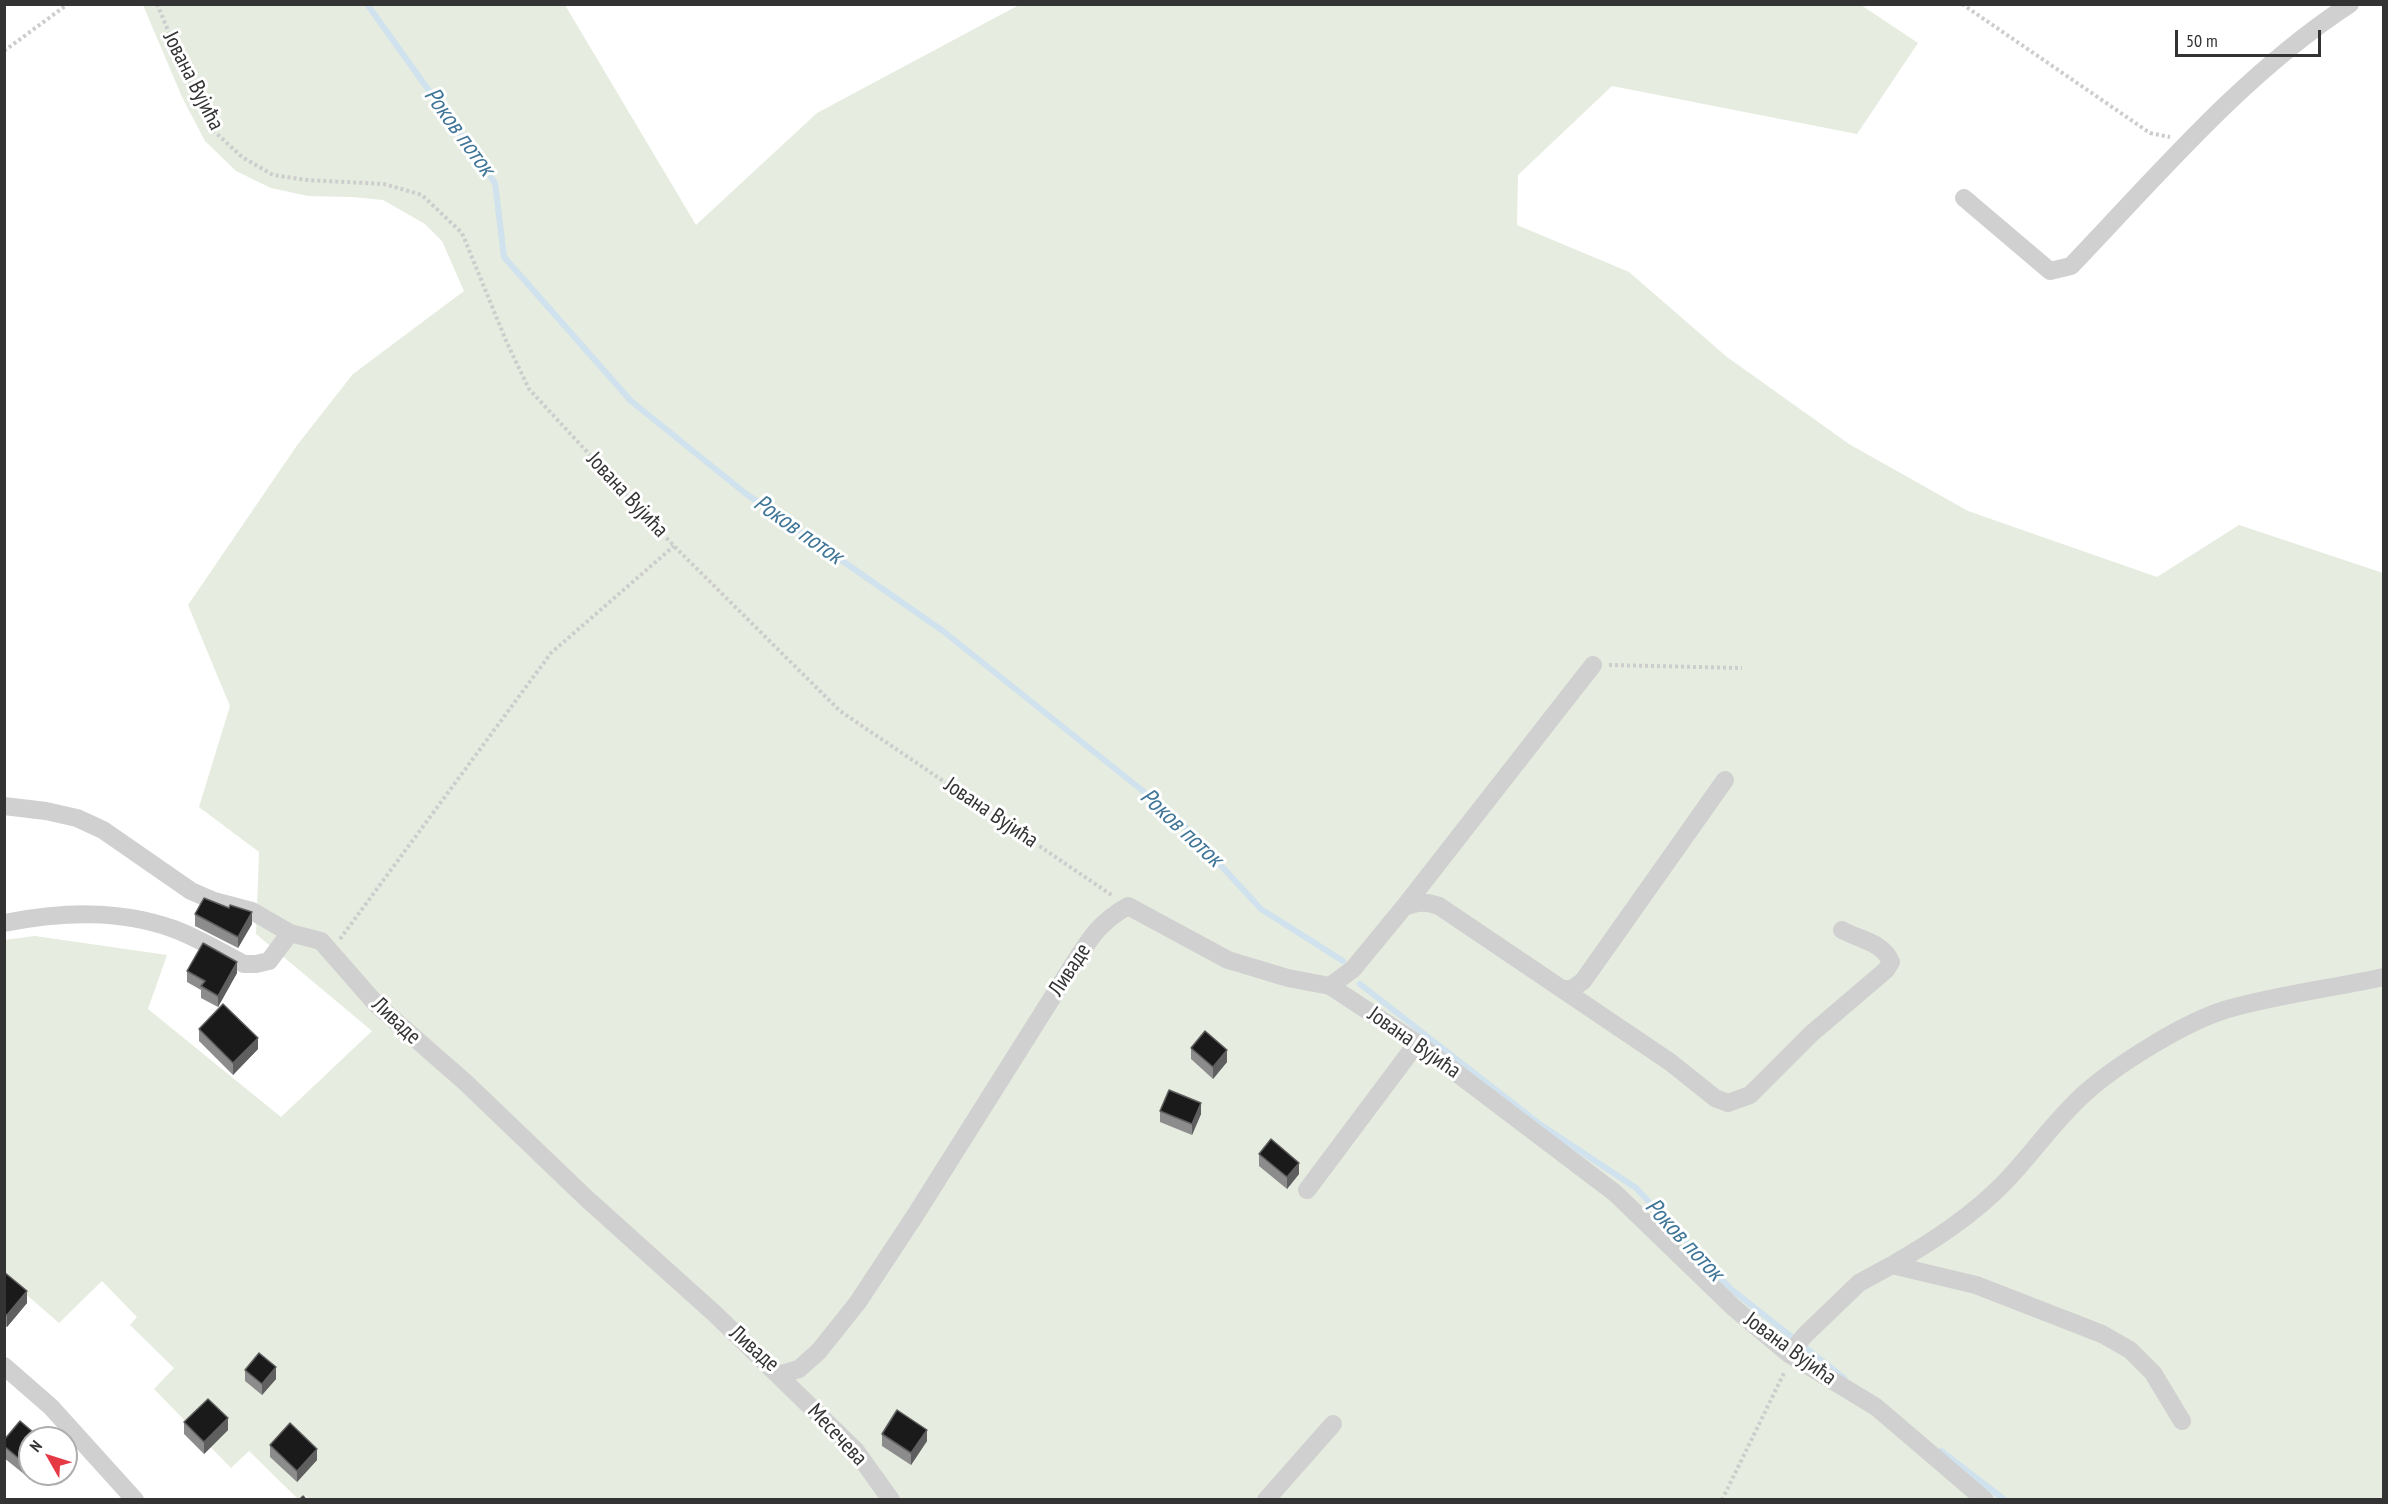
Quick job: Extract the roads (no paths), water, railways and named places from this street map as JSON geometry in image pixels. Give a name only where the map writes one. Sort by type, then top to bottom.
[{"type":"street","points":[[1964,198],[2050,271],[2071,266],[2197,133],[2267,67],[2323,22],[2350,4]]},
{"type":"street","points":[[1330,986],[1353,969],[1404,907],[1593,665]]},
{"type":"street","points":[[1562,989],[1572,989],[1583,981],[1725,780]]},
{"type":"street","name":"Ливаде","points":[[4,806],[46,811],[77,818],[104,830],[191,891],[214,901],[252,911],[290,933],[321,941],[377,1005],[465,1082],[586,1198],[715,1314],[778,1375],[799,1370],[819,1351],[858,1302],[1079,955],[1108,917],[1128,906]]},
{"type":"street","points":[[1404,907],[1428,902],[1439,906],[1670,1062],[1715,1098],[1728,1102],[1750,1095],[1811,1034],[1886,970],[1891,962],[1887,952],[1876,944],[1856,938],[1842,930]]},
{"type":"street","name":"Јована Вујића","points":[[1128,906],[1228,960],[1288,978],[1330,986],[1417,1042],[1615,1193],[1733,1307],[1791,1351],[1876,1407],[1985,1500]]},
{"type":"street","points":[[4,923],[44,915],[94,913],[172,928],[244,964],[269,961],[290,933]]},
{"type":"street","points":[[1791,1351],[1859,1283],[1935,1240],[1969,1215],[2005,1182],[2085,1093],[2139,1054],[2183,1029],[2227,1010],[2384,977]]},
{"type":"street","points":[[1307,1190],[1417,1042]]},
{"type":"street","points":[[1892,1265],[1976,1285],[2102,1334],[2130,1350],[2153,1373],[2182,1421]]},
{"type":"street","points":[[4,1366],[51,1407],[135,1500]]},
{"type":"street","name":"Месечева","points":[[778,1375],[856,1451],[891,1500]]},
{"type":"street","points":[[1266,1500],[1334,1424]]},
{"type":"waterway","name":"Роков поток","points":[[367,4],[495,183],[504,257],[631,401],[745,493],[943,631],[1178,819],[1261,909],[1343,961]]},
{"type":"waterway","name":"Роков поток","points":[[1360,984],[1541,1125],[1636,1188],[1731,1289],[1844,1378]]},
{"type":"waterway","name":"Роков поток","points":[[1941,1451],[2005,1500]]}]
